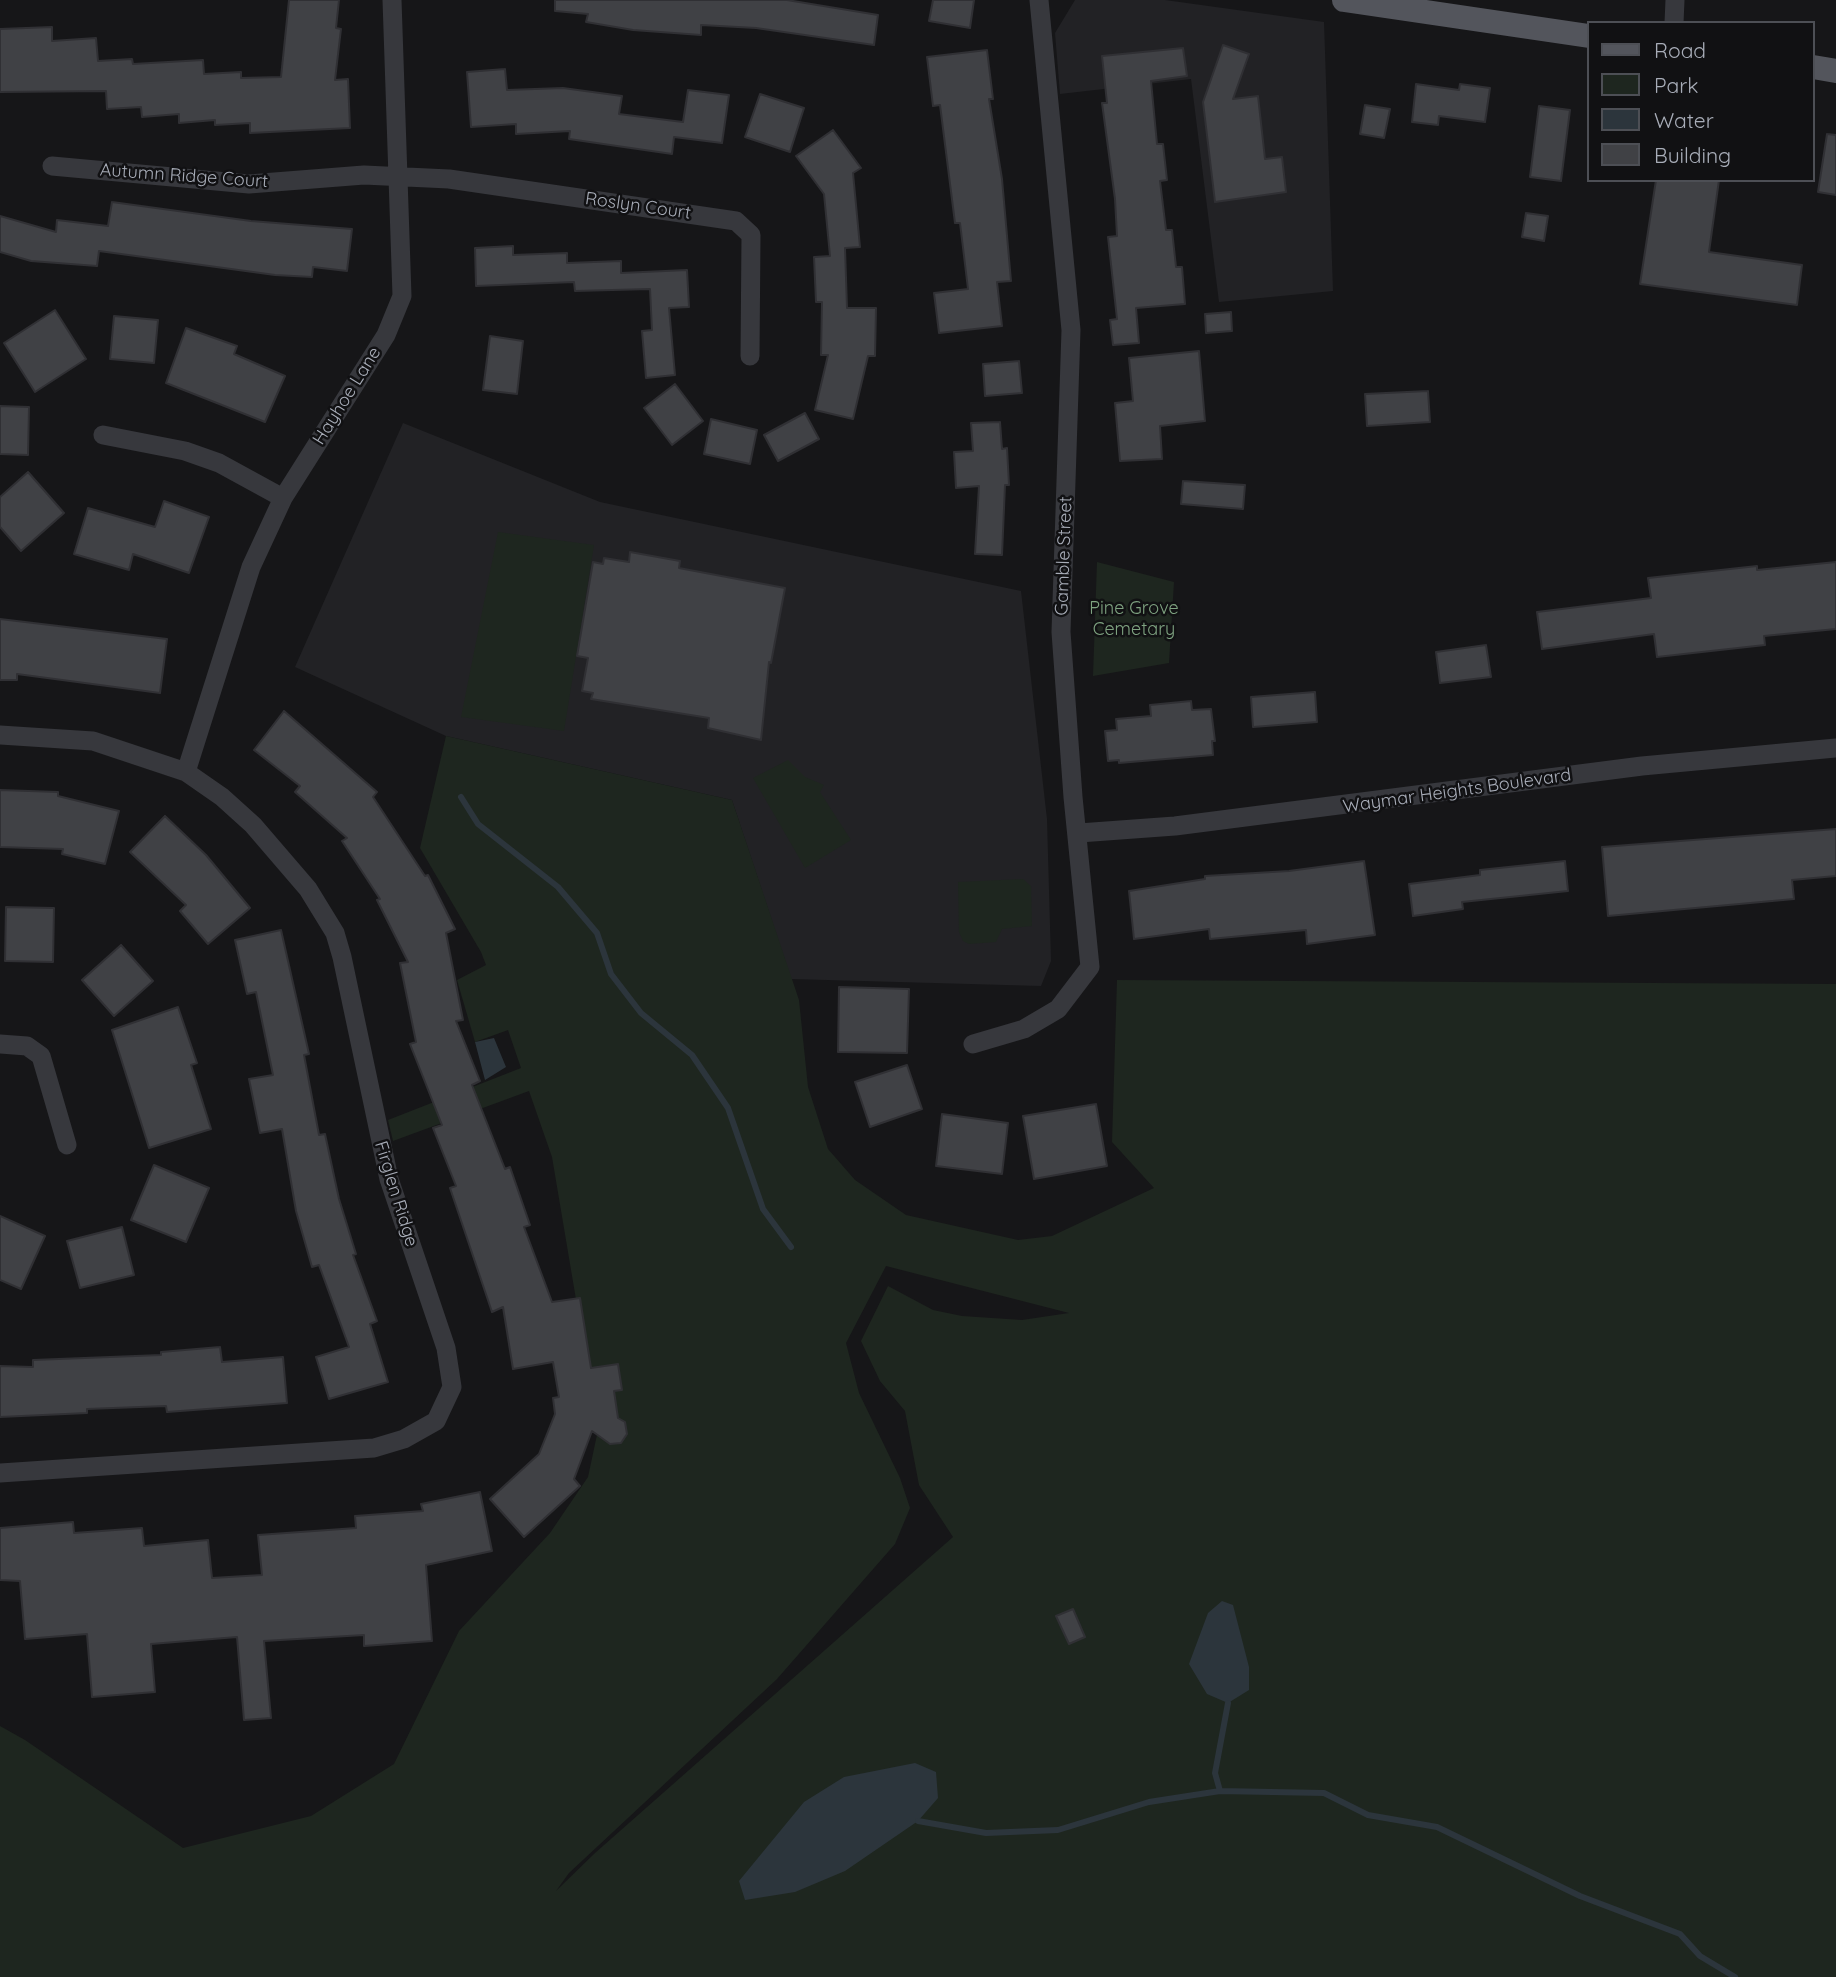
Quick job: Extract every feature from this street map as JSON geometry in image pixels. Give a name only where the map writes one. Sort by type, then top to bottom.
[{"type":"main road","points":[[1345,0],[1588,36]]},
{"type":"main road","points":[[1815,67],[1836,71]]},
{"type":"street","name":"Hayhoe Lane","points":[[186,772],[251,567],[283,498],[386,335],[399,308],[404,282],[392,0]]},
{"type":"street","name":"Gamble Street","points":[[973,1044],[1024,1029],[1058,1009],[1090,967],[1079,833],[1073,797],[1061,632],[1071,330],[1039,0]]},
{"type":"street","points":[[1674,21],[1675,0]]},
{"type":"street","name":"Autumn Ridge Court","points":[[52,166],[249,184],[399,176]]},
{"type":"street","name":"Roslyn Court","points":[[399,176],[449,179],[736,221],[751,235],[750,356]]},
{"type":"street","points":[[103,435],[185,451],[219,463],[283,498]]},
{"type":"street","name":"Firglen Ridge","points":[[0,735],[93,741],[186,772],[222,797],[253,825],[308,889],[335,933],[389,1179],[446,1348],[452,1387],[436,1421],[404,1439],[374,1448],[0,1473]]},
{"type":"street","name":"Waymar Heights Boulevard","points":[[1079,833],[1175,826],[1642,766],[1836,748]]},
{"type":"street","points":[[0,1044],[27,1046],[41,1056],[67,1145]]},
{"type":"shaded area","points":[[1075,0],[1165,0],[1324,22],[1333,291],[1219,302],[1191,79],[1060,94],[1055,33]]},
{"type":"shaded area","points":[[403,423],[600,502],[1021,591],[1047,819],[1051,961],[1041,986],[791,979],[732,800],[446,736],[295,667]]},
{"type":"green space","points":[[498,532],[594,545],[564,731],[461,717]]},
{"type":"green space","name":"Pine Grove Cemetary","points":[[1097,562],[1174,582],[1169,663],[1093,676]]},
{"type":"green space","points":[[446,736],[732,800],[799,1000],[808,1087],[828,1149],[855,1180],[906,1215],[1018,1240],[1052,1236],[1154,1188],[1112,1142],[1117,980],[1836,984],[1836,1977],[0,1977],[0,1726],[25,1740],[183,1848],[311,1816],[394,1764],[459,1631],[550,1533],[588,1477],[598,1430],[552,1157],[529,1091],[393,1141],[388,1120],[521,1068],[508,1030],[475,1042],[457,980],[486,965],[420,848]],"holes":[[[886,1266],[1069,1313],[1022,1320],[962,1316],[933,1310],[888,1286],[861,1341],[880,1381],[905,1411],[919,1485],[953,1537],[595,1853],[556,1891],[569,1873],[777,1679],[895,1544],[910,1508],[900,1478],[859,1393],[846,1343]]]},
{"type":"green space","points":[[788,760],[805,777],[824,785],[820,792],[851,840],[805,868],[753,778]]},
{"type":"green space","points":[[1023,879],[1031,886],[1032,926],[1002,929],[996,942],[969,944],[963,941],[959,932],[958,882]]},
{"type":"water","points":[[494,1038],[506,1067],[485,1080],[475,1042]]},
{"type":"water","points":[[1222,1601],[1233,1605],[1249,1667],[1249,1690],[1228,1703],[1207,1694],[1189,1664],[1208,1613]]},
{"type":"water","points":[[915,1763],[936,1772],[938,1798],[918,1821],[845,1871],[795,1892],[745,1900],[739,1881],[804,1802],[844,1777]]},
{"type":"building","points":[[289,0],[339,0],[336,28],[341,29],[335,80],[348,79],[350,128],[250,133],[250,123],[215,125],[215,120],[179,123],[179,114],[142,117],[141,107],[107,109],[106,91],[0,92],[0,29],[52,27],[52,41],[96,38],[98,61],[132,59],[133,64],[203,60],[204,74],[241,72],[241,78],[281,77]]},
{"type":"building","points":[[555,0],[787,0],[878,15],[874,45],[756,28],[701,25],[701,35],[633,30],[586,22],[588,14],[555,11]]},
{"type":"building","points":[[933,0],[974,0],[970,28],[929,21]]},
{"type":"building","points":[[1223,45],[1249,54],[1233,99],[1258,96],[1265,159],[1282,157],[1286,192],[1215,202],[1203,102]]},
{"type":"building","points":[[1183,48],[1187,76],[1151,81],[1157,144],[1163,144],[1167,180],[1160,181],[1166,230],[1172,230],[1176,267],[1182,267],[1185,304],[1136,308],[1139,343],[1113,345],[1110,320],[1117,319],[1108,237],[1117,236],[1115,199],[1102,103],[1107,103],[1102,56]]},
{"type":"building","points":[[987,50],[993,99],[989,99],[1002,179],[1011,281],[997,282],[1002,326],[939,333],[934,293],[968,289],[960,223],[955,223],[940,105],[933,106],[927,57]]},
{"type":"building","points":[[505,69],[507,90],[563,88],[622,96],[619,114],[683,122],[688,90],[729,95],[722,143],[674,137],[672,154],[569,139],[570,131],[516,134],[516,124],[471,127],[467,72]]},
{"type":"building","points":[[1416,84],[1459,90],[1460,84],[1490,88],[1485,122],[1439,116],[1438,125],[1412,122]]},
{"type":"building","points":[[760,94],[804,108],[790,152],[745,137]]},
{"type":"building","points":[[1365,105],[1390,109],[1384,138],[1360,134]]},
{"type":"building","points":[[1539,106],[1570,110],[1561,181],[1530,177]]},
{"type":"building","points":[[833,130],[861,168],[853,173],[860,247],[845,248],[847,308],[876,308],[875,356],[868,356],[853,419],[815,410],[828,355],[821,355],[822,302],[816,302],[814,257],[830,256],[824,194],[796,156]]},
{"type":"building","points":[[1827,134],[1836,135],[1836,195],[1818,192]]},
{"type":"building","points":[[1656,182],[1719,182],[1709,252],[1802,265],[1797,305],[1640,284]]},
{"type":"building","points":[[112,202],[251,221],[352,229],[347,271],[313,267],[312,277],[275,275],[99,251],[97,266],[31,261],[0,252],[0,216],[56,232],[57,220],[108,226]]},
{"type":"building","points":[[1526,213],[1548,216],[1544,241],[1522,237]]},
{"type":"building","points":[[513,246],[513,255],[567,253],[567,263],[621,261],[621,273],[687,270],[689,307],[669,308],[675,375],[646,378],[642,331],[652,330],[650,289],[575,291],[574,282],[476,286],[475,248]]},
{"type":"building","points":[[55,310],[86,359],[35,392],[4,343]]},
{"type":"building","points":[[1231,312],[1232,331],[1206,333],[1205,314]]},
{"type":"building","points":[[114,316],[158,320],[154,363],[110,359]]},
{"type":"building","points":[[186,328],[237,346],[234,354],[285,376],[265,422],[166,383]]},
{"type":"building","points":[[490,336],[523,341],[517,394],[483,390]]},
{"type":"building","points":[[1199,351],[1205,421],[1160,426],[1162,459],[1120,461],[1115,403],[1133,401],[1129,358]]},
{"type":"building","points":[[1019,361],[1022,393],[985,396],[983,364]]},
{"type":"building","points":[[675,384],[703,421],[672,445],[644,408]]},
{"type":"building","points":[[1428,391],[1430,422],[1367,426],[1365,394]]},
{"type":"building","points":[[0,406],[29,407],[28,455],[0,454]]},
{"type":"building","points":[[805,413],[819,439],[778,461],[764,435]]},
{"type":"building","points":[[711,419],[757,430],[750,464],[704,454]]},
{"type":"building","points":[[1000,422],[1002,449],[1007,448],[1009,485],[1005,485],[1002,555],[975,554],[979,486],[956,488],[954,452],[973,451],[971,423]]},
{"type":"building","points":[[28,472],[64,513],[21,551],[0,527],[0,497]]},
{"type":"building","points":[[1183,481],[1245,485],[1243,509],[1181,504]]},
{"type":"building","points":[[164,501],[209,517],[189,573],[133,554],[129,570],[74,554],[88,508],[155,527]]},
{"type":"building","points":[[630,552],[680,561],[679,568],[785,588],[771,663],[769,662],[761,740],[708,728],[709,718],[591,699],[593,693],[582,691],[588,658],[577,656],[593,562],[603,564],[604,558],[629,562]]},
{"type":"building","points":[[1836,562],[1836,629],[1764,636],[1765,645],[1657,657],[1654,634],[1542,649],[1537,612],[1651,598],[1648,578],[1757,566],[1757,570]]},
{"type":"building","points":[[0,619],[167,639],[160,693],[17,674],[17,680],[0,680]]},
{"type":"building","points":[[1486,645],[1491,677],[1440,683],[1436,652]]},
{"type":"building","points":[[1315,692],[1317,722],[1253,727],[1251,697]]},
{"type":"building","points":[[1191,701],[1192,710],[1211,709],[1215,741],[1212,741],[1213,755],[1119,763],[1119,760],[1108,761],[1105,731],[1117,730],[1116,719],[1151,716],[1150,705]]},
{"type":"building","points":[[284,711],[377,792],[373,797],[425,876],[428,875],[455,929],[446,933],[463,1020],[456,1021],[480,1081],[472,1085],[505,1169],[510,1167],[530,1225],[524,1227],[552,1302],[580,1298],[591,1368],[618,1364],[622,1390],[614,1391],[618,1418],[625,1422],[627,1434],[621,1443],[610,1444],[592,1431],[574,1479],[580,1486],[524,1537],[490,1499],[539,1454],[555,1414],[553,1398],[559,1397],[553,1362],[513,1369],[503,1307],[492,1312],[450,1188],[456,1186],[433,1128],[442,1125],[410,1044],[416,1042],[400,963],[408,962],[377,900],[380,899],[342,841],[347,838],[295,792],[300,786],[254,750]]},
{"type":"building","points":[[0,790],[58,792],[58,796],[119,811],[105,864],[62,854],[63,849],[0,847]]},
{"type":"building","points":[[165,816],[206,855],[250,908],[208,944],[180,911],[186,905],[130,852]]},
{"type":"building","points":[[1836,829],[1836,876],[1792,880],[1794,899],[1608,916],[1602,847]]},
{"type":"building","points":[[1364,861],[1375,935],[1307,944],[1306,930],[1210,939],[1209,929],[1134,939],[1129,891],[1205,879],[1205,876],[1289,871]]},
{"type":"building","points":[[1565,861],[1568,891],[1462,902],[1463,909],[1413,916],[1409,884],[1480,875],[1480,870]]},
{"type":"building","points":[[6,907],[54,908],[53,962],[5,961]]},
{"type":"building","points":[[281,930],[309,1054],[304,1055],[319,1135],[325,1134],[339,1199],[356,1254],[353,1255],[377,1321],[370,1324],[388,1382],[329,1399],[316,1357],[349,1347],[319,1265],[312,1267],[296,1211],[282,1129],[260,1133],[249,1079],[273,1075],[256,992],[247,994],[235,940]]},
{"type":"building","points":[[121,945],[153,981],[114,1016],[82,980]]},
{"type":"building","points":[[839,987],[909,989],[907,1053],[838,1052]]},
{"type":"building","points":[[178,1007],[197,1063],[191,1065],[211,1129],[149,1148],[112,1030]]},
{"type":"building","points":[[907,1065],[922,1109],[870,1127],[855,1082]]},
{"type":"building","points":[[1096,1104],[1107,1166],[1034,1179],[1023,1116]]},
{"type":"building","points":[[942,1114],[1008,1123],[1002,1174],[936,1166]]},
{"type":"building","points":[[154,1165],[209,1188],[186,1242],[131,1220]]},
{"type":"building","points":[[0,1216],[45,1236],[21,1289],[0,1280]]},
{"type":"building","points":[[122,1227],[134,1275],[80,1288],[67,1241]]},
{"type":"building","points":[[220,1347],[222,1362],[283,1357],[287,1403],[167,1412],[166,1406],[87,1409],[87,1413],[0,1417],[0,1366],[33,1367],[33,1360],[161,1355],[161,1352]]},
{"type":"building","points":[[480,1492],[492,1551],[426,1565],[432,1641],[364,1646],[364,1635],[264,1641],[271,1718],[244,1720],[237,1637],[151,1644],[155,1692],[92,1697],[87,1634],[25,1639],[20,1581],[0,1580],[0,1528],[73,1522],[74,1533],[142,1528],[144,1546],[208,1540],[212,1578],[262,1575],[258,1535],[356,1528],[355,1516],[423,1511],[421,1504]]},
{"type":"building","points":[[1073,1609],[1085,1637],[1069,1644],[1056,1616]]},
{"type":"waterway","points":[[461,797],[478,824],[558,887],[597,933],[611,974],[641,1013],[692,1055],[728,1108],[763,1209],[791,1247]]},
{"type":"waterway","points":[[1220,1791],[1215,1773],[1228,1703]]},
{"type":"waterway","points":[[918,1821],[986,1833],[1058,1830],[1149,1802],[1220,1791],[1324,1793],[1368,1815],[1437,1827],[1580,1896],[1680,1934],[1700,1956],[1735,1977]]}]
